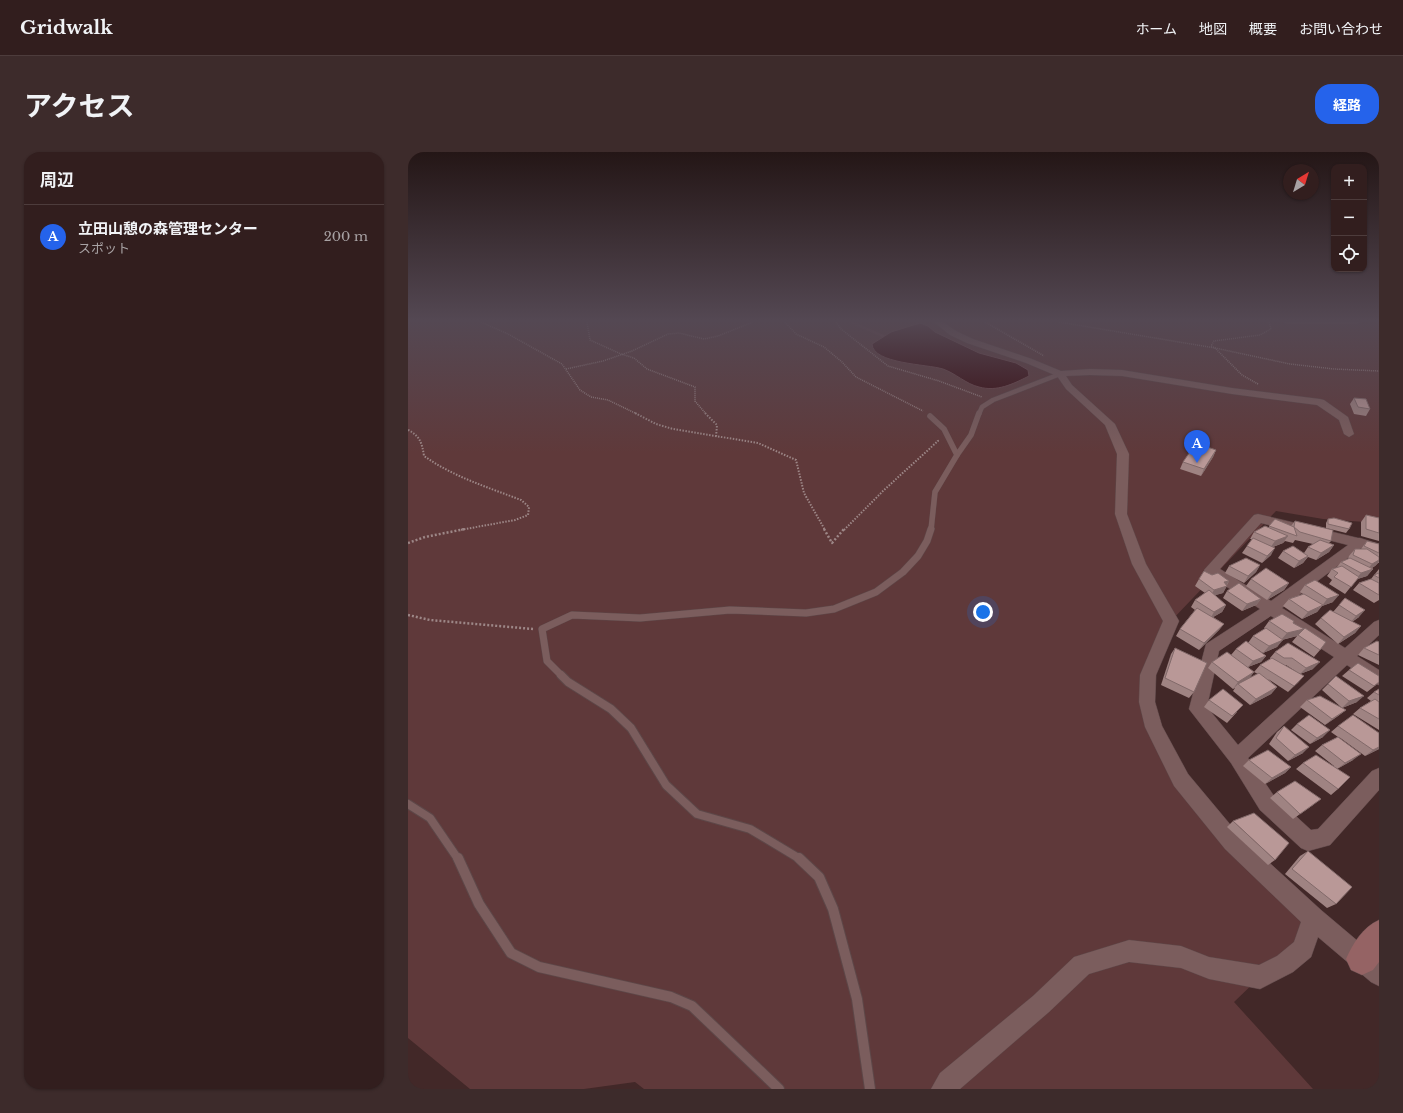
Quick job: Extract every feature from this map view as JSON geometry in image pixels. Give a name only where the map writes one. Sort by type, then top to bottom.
[{"type":"street","points":[[1040,366],[1060,374],[1090,372],[1122,373],[1232,391],[1320,402],[1344,419],[1350,434]]},
{"type":"street","points":[[1060,374],[1069,387],[1110,424],[1123,454],[1121,514],[1139,564],[1171,620],[1148,675],[1147,702],[1154,727],[1181,780],[1232,842],[1313,918],[1373,957]]},
{"type":"street","points":[[1379,548],[1360,542],[1258,518],[1211,570],[1379,678]]},
{"type":"street","points":[[1360,542],[1272,609],[1212,648],[1198,709],[1237,757],[1267,803],[1308,841],[1323,838],[1378,778]]},
{"type":"street","points":[[1237,757],[1379,626]]},
{"type":"street","points":[[944,1089],[949,1082],[1041,1004],[1082,965],[1129,951],[1181,957],[1210,968],[1260,977],[1285,964],[1304,949],[1313,918]]},
{"type":"lane","points":[[870,1089],[856,999],[833,909],[819,877],[800,859],[750,829],[697,814],[666,786],[631,728],[611,709],[568,682],[548,661],[542,629],[572,615],[640,618],[730,610],[806,613],[834,609],[876,592],[903,572],[918,556],[927,541],[932,527],[935,492],[971,435],[982,407],[993,400],[1060,374]]},
{"type":"lane","points":[[930,416],[944,429],[957,455]]},
{"type":"lane","points":[[408,804],[430,818],[460,862],[479,904],[511,953],[539,967],[671,997],[692,1006],[779,1089]]},
{"type":"path","points":[[563,366],[580,390],[591,397],[608,400],[656,424],[673,430],[758,443],[796,460],[804,493],[832,543],[855,516],[893,480],[938,441],[930,416],[917,407],[856,377],[845,366]]},
{"type":"path","points":[[566,370],[584,366]]},
{"type":"path","points":[[643,366],[654,372],[695,387],[695,401],[717,425],[716,437]]},
{"type":"path","points":[[888,366],[939,381],[993,400]]},
{"type":"path","points":[[1053,366],[1060,374]]},
{"type":"path","points":[[1233,366],[1242,375],[1263,386]]},
{"type":"path","points":[[1305,366],[1334,369],[1379,371]]},
{"type":"path","points":[[408,430],[416,434],[422,442],[424,456],[434,464],[456,476],[521,500],[529,507],[528,515],[515,520],[425,537],[408,542]]},
{"type":"path","points":[[408,615],[430,620],[542,629]]},
{"type":"shaded area","points":[[408,366],[1379,366],[1379,523],[1323,519],[1276,511],[1171,621],[1147,702],[1181,780],[1313,918],[1303,949],[1260,977],[1234,1002],[1313,1089],[644,1089],[635,1082],[584,1089],[470,1089],[408,1038]]},
{"type":"shaded area","points":[[927,366],[1021,366],[1028,370],[1029,376],[1017,382],[992,389],[979,387],[952,373]]},
{"type":"building","points":[[1354,398],[1366,399],[1370,409],[1358,407]]},
{"type":"building","points":[[1196,443],[1216,450],[1204,469],[1183,462]]},
{"type":"building","points":[[1366,515],[1379,518],[1379,533],[1366,529]]},
{"type":"building","points":[[1334,518],[1352,523],[1349,529],[1328,524],[1328,519]]},
{"type":"building","points":[[1275,519],[1294,527],[1297,536],[1269,526]]},
{"type":"building","points":[[1295,521],[1333,530],[1331,541],[1300,532],[1294,527]]},
{"type":"building","points":[[1265,526],[1288,536],[1275,541],[1254,532]]},
{"type":"building","points":[[1253,538],[1275,548],[1267,556],[1247,546]]},
{"type":"building","points":[[1320,540],[1334,545],[1321,553],[1308,547]]},
{"type":"building","points":[[1367,541],[1379,544],[1379,553],[1364,546]]},
{"type":"building","points":[[1293,546],[1308,556],[1299,561],[1283,551]]},
{"type":"building","points":[[1355,549],[1367,549],[1379,557],[1379,560],[1372,564],[1353,555]]},
{"type":"building","points":[[1246,558],[1260,565],[1248,576],[1229,566]]},
{"type":"building","points":[[1350,558],[1373,569],[1361,573],[1341,562]]},
{"type":"building","points":[[1342,566],[1359,577],[1351,587],[1334,577],[1338,573],[1332,569]]},
{"type":"building","points":[[1266,568],[1289,583],[1272,593],[1251,579]]},
{"type":"building","points":[[1204,571],[1212,575],[1218,573],[1229,581],[1224,582],[1227,586],[1214,590],[1199,579]]},
{"type":"building","points":[[1379,573],[1379,578],[1374,575]]},
{"type":"building","points":[[1371,579],[1379,583],[1379,595],[1359,583]]},
{"type":"building","points":[[1315,580],[1339,595],[1327,599],[1305,585]]},
{"type":"building","points":[[1239,583],[1261,599],[1247,604],[1227,591]]},
{"type":"building","points":[[1209,590],[1226,605],[1214,612],[1195,600]]},
{"type":"building","points":[[1304,594],[1323,605],[1308,612],[1289,599]]},
{"type":"building","points":[[1345,598],[1365,610],[1356,616],[1339,605]]},
{"type":"building","points":[[1197,608],[1224,624],[1204,643],[1180,629]]},
{"type":"building","points":[[1330,610],[1361,626],[1344,637],[1321,618]]},
{"type":"building","points":[[1282,614],[1294,621],[1293,623],[1304,629],[1287,633],[1269,621]]},
{"type":"building","points":[[1266,628],[1283,640],[1269,646],[1253,636]]},
{"type":"building","points":[[1305,628],[1326,642],[1320,650],[1298,635]]},
{"type":"building","points":[[1246,641],[1266,656],[1253,661],[1236,649]]},
{"type":"building","points":[[1377,641],[1379,642],[1379,655],[1364,648]]},
{"type":"building","points":[[1288,643],[1320,662],[1306,668],[1292,658],[1284,658],[1275,652]]},
{"type":"building","points":[[1175,648],[1207,663],[1194,692],[1165,678]]},
{"type":"building","points":[[1227,652],[1254,672],[1238,682],[1212,662]]},
{"type":"building","points":[[1272,658],[1304,676],[1294,686],[1260,665]]},
{"type":"building","points":[[1358,663],[1379,676],[1379,682],[1374,686],[1349,670]]},
{"type":"building","points":[[1259,673],[1277,687],[1256,699],[1238,684]]},
{"type":"building","points":[[1336,676],[1364,696],[1349,701],[1328,684]]},
{"type":"building","points":[[1223,689],[1243,705],[1232,716],[1209,700]]},
{"type":"building","points":[[1379,689],[1379,695],[1374,692]]},
{"type":"building","points":[[1320,696],[1346,710],[1332,719],[1307,700]]},
{"type":"building","points":[[1375,699],[1379,702],[1379,719],[1360,708]]},
{"type":"building","points":[[1309,715],[1330,730],[1317,738],[1297,724]]},
{"type":"building","points":[[1353,715],[1379,733],[1379,747],[1373,750],[1338,726]]},
{"type":"building","points":[[1284,726],[1309,747],[1295,755],[1276,738]]},
{"type":"building","points":[[1338,737],[1361,754],[1345,763],[1322,745]]},
{"type":"building","points":[[1268,750],[1291,767],[1272,778],[1249,760]]},
{"type":"building","points":[[1316,755],[1350,777],[1338,789],[1303,763]]},
{"type":"building","points":[[1295,781],[1321,799],[1300,814],[1277,792]]},
{"type":"building","points":[[1254,813],[1289,843],[1275,860],[1233,821]]},
{"type":"building","points":[[1308,851],[1352,887],[1336,904],[1292,869]]},
{"type":"place","name":"立田山憩の森管理センター","points":[[1197,463]]}]
